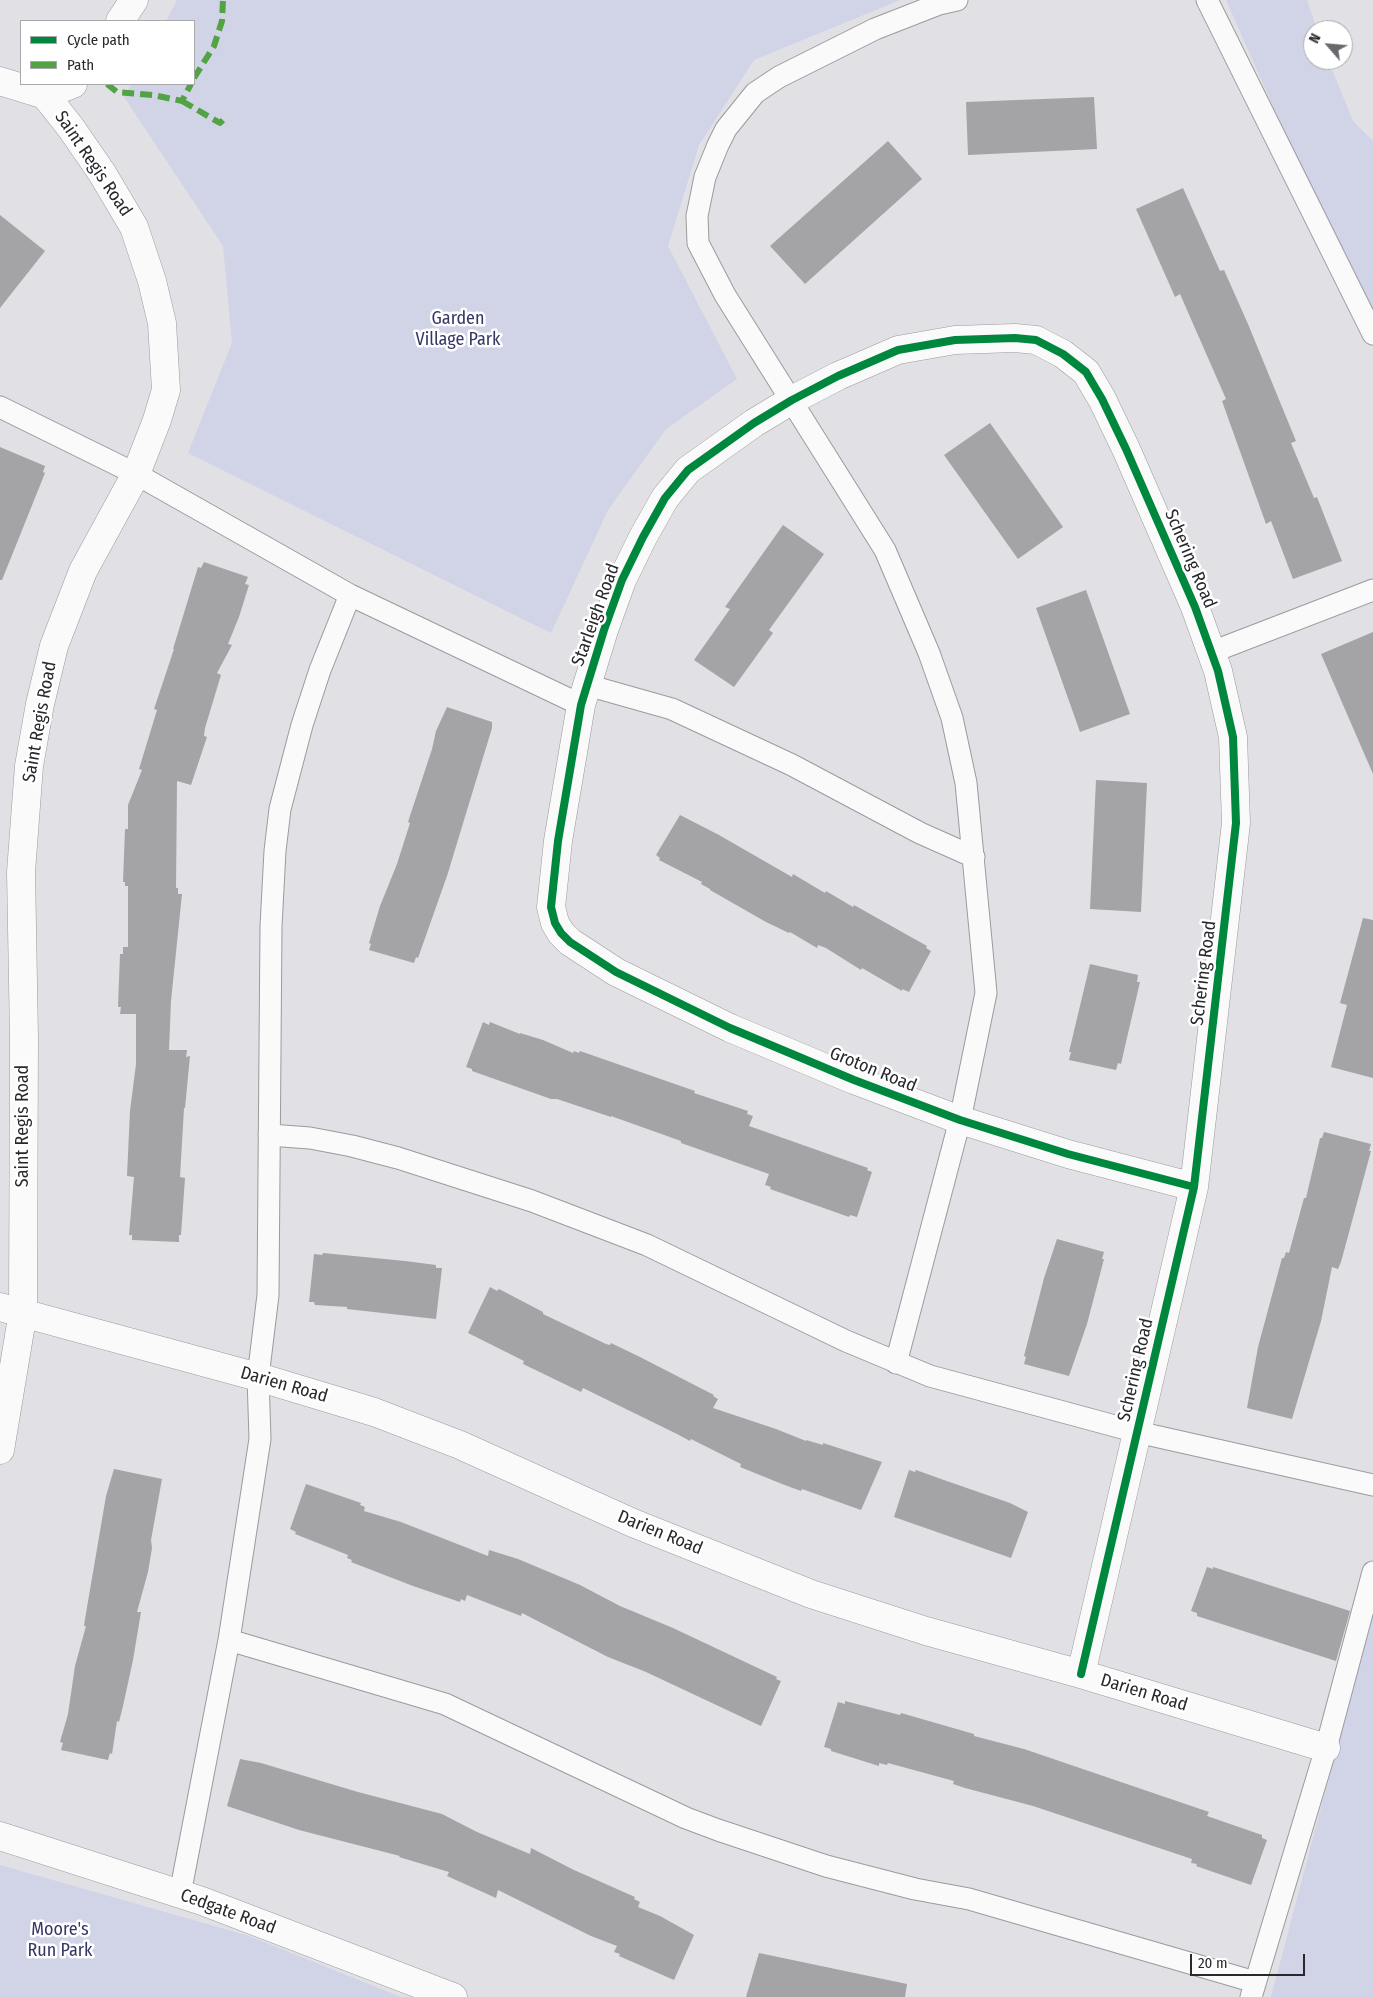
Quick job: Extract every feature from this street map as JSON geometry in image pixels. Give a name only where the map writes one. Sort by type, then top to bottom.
[{"type":"street","points":[[121,20],[134,0]]},
{"type":"street","name":"Saint Regis Road","points":[[0,82],[45,95],[72,128],[102,172],[134,226],[162,323],[166,390],[158,420],[136,474],[83,571],[54,646],[40,704],[29,766],[21,872],[24,1038],[12,1309],[0,1450]]},
{"type":"street","points":[[45,95],[70,85]]},
{"type":"street","name":"Starleigh Road","points":[[561,933],[555,923],[551,908],[558,841],[584,695],[622,580],[665,498],[688,470],[746,429],[792,400],[838,376],[898,350],[955,340],[1016,338]]},
{"type":"street","name":"Schering Road","points":[[1016,338],[1036,340],[1063,354],[1086,372],[1102,399],[1126,449],[1195,607],[1218,671],[1233,737],[1236,823],[1194,1187],[1081,1674]]},
{"type":"street","name":"Groton Road","points":[[561,933],[570,942],[616,972],[730,1028],[854,1080],[960,1120],[1068,1154],[1194,1187]]},
{"type":"street","name":"Darien Road","points":[[12,1309],[258,1377],[374,1412],[460,1445],[633,1523],[810,1594],[926,1631],[1081,1674],[1326,1748]]},
{"type":"street","name":"Cedgate Road","points":[[0,1836],[211,1904],[453,1997]]},
{"type":"lane","points":[[896,1363],[960,1120],[986,993],[966,783],[952,718],[929,653],[885,550],[725,295],[698,243],[697,216],[704,177],[726,129],[755,93],[779,77],[875,29],[939,4],[957,0]]},
{"type":"lane","points":[[1207,0],[1212,6],[1373,334]]},
{"type":"lane","points":[[0,407],[136,474],[350,595],[584,695],[672,709],[792,766],[920,833],[974,857]]},
{"type":"lane","points":[[1212,652],[1373,590]]},
{"type":"lane","points":[[180,1894],[229,1640],[260,1438],[258,1377],[268,1295],[271,926],[275,851],[280,809],[302,725],[320,670],[350,595]]},
{"type":"lane","points":[[269,1135],[310,1138],[352,1146],[398,1158],[532,1200],[647,1245],[896,1363],[962,1386],[1137,1432],[1373,1485]]},
{"type":"lane","points":[[229,1640],[445,1704],[668,1809],[718,1830],[826,1866],[915,1889],[969,1900],[1253,1990],[1326,1748],[1373,1572]]},
{"type":"green space","name":"Garden Village Park","points":[[177,0],[900,0],[754,60],[699,145],[668,246],[737,379],[666,429],[608,510],[551,633],[188,453],[232,343],[223,246],[124,97],[130,85],[195,85],[195,20],[167,20]]},
{"type":"green space","points":[[1226,0],[1307,0],[1314,20],[1303,20],[1303,70],[1332,70],[1353,121],[1373,141],[1373,332]]},
{"type":"green space","points":[[1373,1611],[1373,1997],[1271,1997]]},
{"type":"green space","name":"Moore's Run Park","points":[[0,1865],[249,1936],[401,1997],[0,1997]]},
{"type":"building","points":[[1094,97],[1097,149],[968,155],[966,102]]},
{"type":"building","points":[[888,141],[922,179],[805,284],[770,246]]},
{"type":"building","points":[[1183,188],[1220,271],[1224,270],[1248,324],[1296,441],[1291,443],[1314,498],[1317,497],[1342,561],[1293,579],[1271,521],[1266,524],[1222,401],[1226,399],[1180,294],[1175,297],[1136,209]]},
{"type":"building","points":[[0,215],[45,251],[0,308]]},
{"type":"building","points":[[990,423],[1063,527],[1018,559],[944,455]]},
{"type":"building","points":[[0,447],[45,466],[43,472],[45,473],[2,580],[0,580]]},
{"type":"building","points":[[783,525],[824,554],[769,630],[773,633],[734,687],[694,660],[730,609],[725,607]]},
{"type":"building","points":[[204,562],[248,577],[245,584],[249,585],[228,644],[232,645],[217,673],[221,675],[205,728],[204,736],[207,737],[191,785],[177,781],[176,888],[178,888],[178,894],[182,894],[171,1001],[169,1050],[187,1050],[186,1057],[190,1056],[184,1108],[180,1177],[185,1178],[181,1235],[179,1235],[179,1242],[132,1240],[132,1235],[129,1235],[134,1177],[127,1176],[130,1111],[136,1064],[136,1014],[120,1014],[121,1007],[118,1007],[120,954],[123,954],[123,947],[128,947],[128,886],[125,886],[125,882],[123,882],[125,829],[128,829],[128,805],[142,770],[139,769],[157,710],[154,709],[198,567],[201,568]]},
{"type":"building","points":[[1086,590],[1130,714],[1080,732],[1036,608]]},
{"type":"building","points":[[1373,632],[1373,774],[1321,654]]},
{"type":"building","points":[[447,707],[492,722],[492,728],[447,876],[418,958],[416,957],[414,963],[369,950],[371,944],[369,943],[380,906],[397,864],[410,823],[408,822],[436,731]]},
{"type":"building","points":[[1096,780],[1147,783],[1141,912],[1090,909]]},
{"type":"building","points":[[680,815],[792,877],[793,874],[825,893],[826,891],[853,907],[854,905],[927,946],[926,948],[931,951],[909,992],[902,989],[902,991],[862,968],[861,970],[826,948],[818,945],[817,948],[790,932],[766,922],[710,890],[701,884],[702,882],[659,860],[660,858],[656,855]]},
{"type":"building","points":[[1363,918],[1373,920],[1373,1078],[1331,1067],[1347,1005],[1340,1003]]},
{"type":"building","points":[[1090,964],[1138,975],[1137,982],[1140,982],[1121,1064],[1118,1063],[1116,1070],[1069,1060],[1071,1052],[1069,1052]]},
{"type":"building","points":[[483,1022],[489,1025],[490,1022],[520,1034],[543,1040],[573,1053],[574,1051],[579,1053],[580,1051],[748,1111],[747,1114],[753,1116],[749,1126],[868,1168],[867,1170],[872,1172],[857,1217],[850,1215],[849,1217],[770,1189],[771,1187],[765,1185],[769,1174],[611,1116],[557,1099],[551,1099],[472,1071],[472,1069],[466,1067]]},
{"type":"building","points":[[1324,1132],[1371,1144],[1369,1151],[1371,1151],[1341,1262],[1338,1269],[1332,1267],[1321,1321],[1292,1419],[1247,1408],[1258,1347],[1282,1258],[1284,1258],[1286,1252],[1289,1253],[1304,1198],[1306,1198],[1320,1138],[1322,1138]]},
{"type":"building","points":[[1057,1239],[1104,1252],[1102,1259],[1104,1259],[1087,1324],[1069,1376],[1024,1364],[1026,1357],[1024,1356],[1044,1278]]},
{"type":"building","points":[[323,1253],[405,1261],[436,1265],[436,1268],[442,1268],[436,1319],[347,1309],[347,1307],[315,1305],[314,1302],[309,1302],[314,1254],[322,1255]]},
{"type":"building","points":[[490,1287],[497,1291],[499,1289],[543,1312],[543,1314],[606,1344],[610,1345],[611,1343],[714,1395],[718,1399],[713,1408],[806,1441],[823,1445],[823,1443],[882,1462],[861,1510],[802,1489],[801,1491],[740,1467],[741,1464],[691,1439],[690,1441],[583,1388],[581,1392],[523,1364],[524,1361],[468,1333]]},
{"type":"building","points":[[114,1469],[162,1479],[151,1540],[152,1548],[148,1572],[137,1612],[141,1612],[133,1660],[119,1722],[117,1721],[112,1754],[110,1753],[108,1760],[61,1750],[63,1743],[60,1742],[68,1714],[75,1666],[86,1626],[84,1626],[85,1619],[106,1496]]},
{"type":"building","points":[[909,1470],[915,1472],[916,1470],[1010,1503],[1028,1512],[1011,1558],[894,1517]]},
{"type":"building","points":[[306,1484],[361,1503],[360,1505],[365,1507],[364,1511],[401,1522],[488,1556],[489,1550],[518,1559],[580,1585],[620,1606],[673,1628],[777,1677],[776,1679],[781,1681],[761,1726],[646,1672],[608,1657],[522,1613],[521,1616],[467,1595],[465,1601],[461,1599],[460,1602],[413,1586],[351,1562],[352,1560],[347,1558],[348,1555],[295,1534],[296,1532],[290,1529]]},
{"type":"building","points":[[1207,1567],[1213,1569],[1213,1567],[1350,1611],[1336,1661],[1197,1616],[1197,1613],[1191,1611]]},
{"type":"building","points":[[845,1701],[900,1715],[901,1713],[974,1734],[974,1736],[1024,1749],[1209,1812],[1207,1816],[1262,1835],[1262,1838],[1267,1840],[1251,1885],[1196,1866],[1197,1864],[1191,1863],[1192,1859],[1033,1806],[965,1788],[953,1784],[954,1781],[888,1763],[887,1765],[879,1763],[879,1766],[831,1751],[831,1749],[824,1747],[838,1702],[845,1704]]},
{"type":"building","points":[[240,1759],[261,1763],[358,1792],[442,1814],[477,1832],[530,1854],[531,1848],[574,1870],[635,1897],[634,1899],[640,1902],[638,1907],[660,1916],[694,1935],[674,1980],[619,1956],[620,1954],[614,1952],[617,1946],[591,1936],[498,1890],[496,1898],[447,1876],[449,1872],[400,1856],[299,1830],[227,1806]]},
{"type":"building","points":[[759,1953],[907,1984],[905,1997],[746,1997]]},
{"type":"marked path","points":[[195,76],[214,46],[222,21],[223,0]]},
{"type":"marked path","points":[[108,85],[117,92],[153,95],[182,101],[190,85]]},
{"type":"marked path","points":[[182,101],[220,123],[227,116]]},
{"type":"cycle path","points":[[1081,1674],[1194,1187],[1236,823],[1233,737],[1218,671],[1195,607],[1126,449],[1102,399],[1086,372],[1063,354],[1036,340],[1015,338],[955,340],[898,350],[838,376],[792,400],[754,423],[688,470],[665,498],[622,580],[604,630],[581,705],[558,841],[551,907],[555,923],[570,942],[616,972],[730,1028],[854,1080],[960,1120],[1068,1154],[1194,1187]]}]
